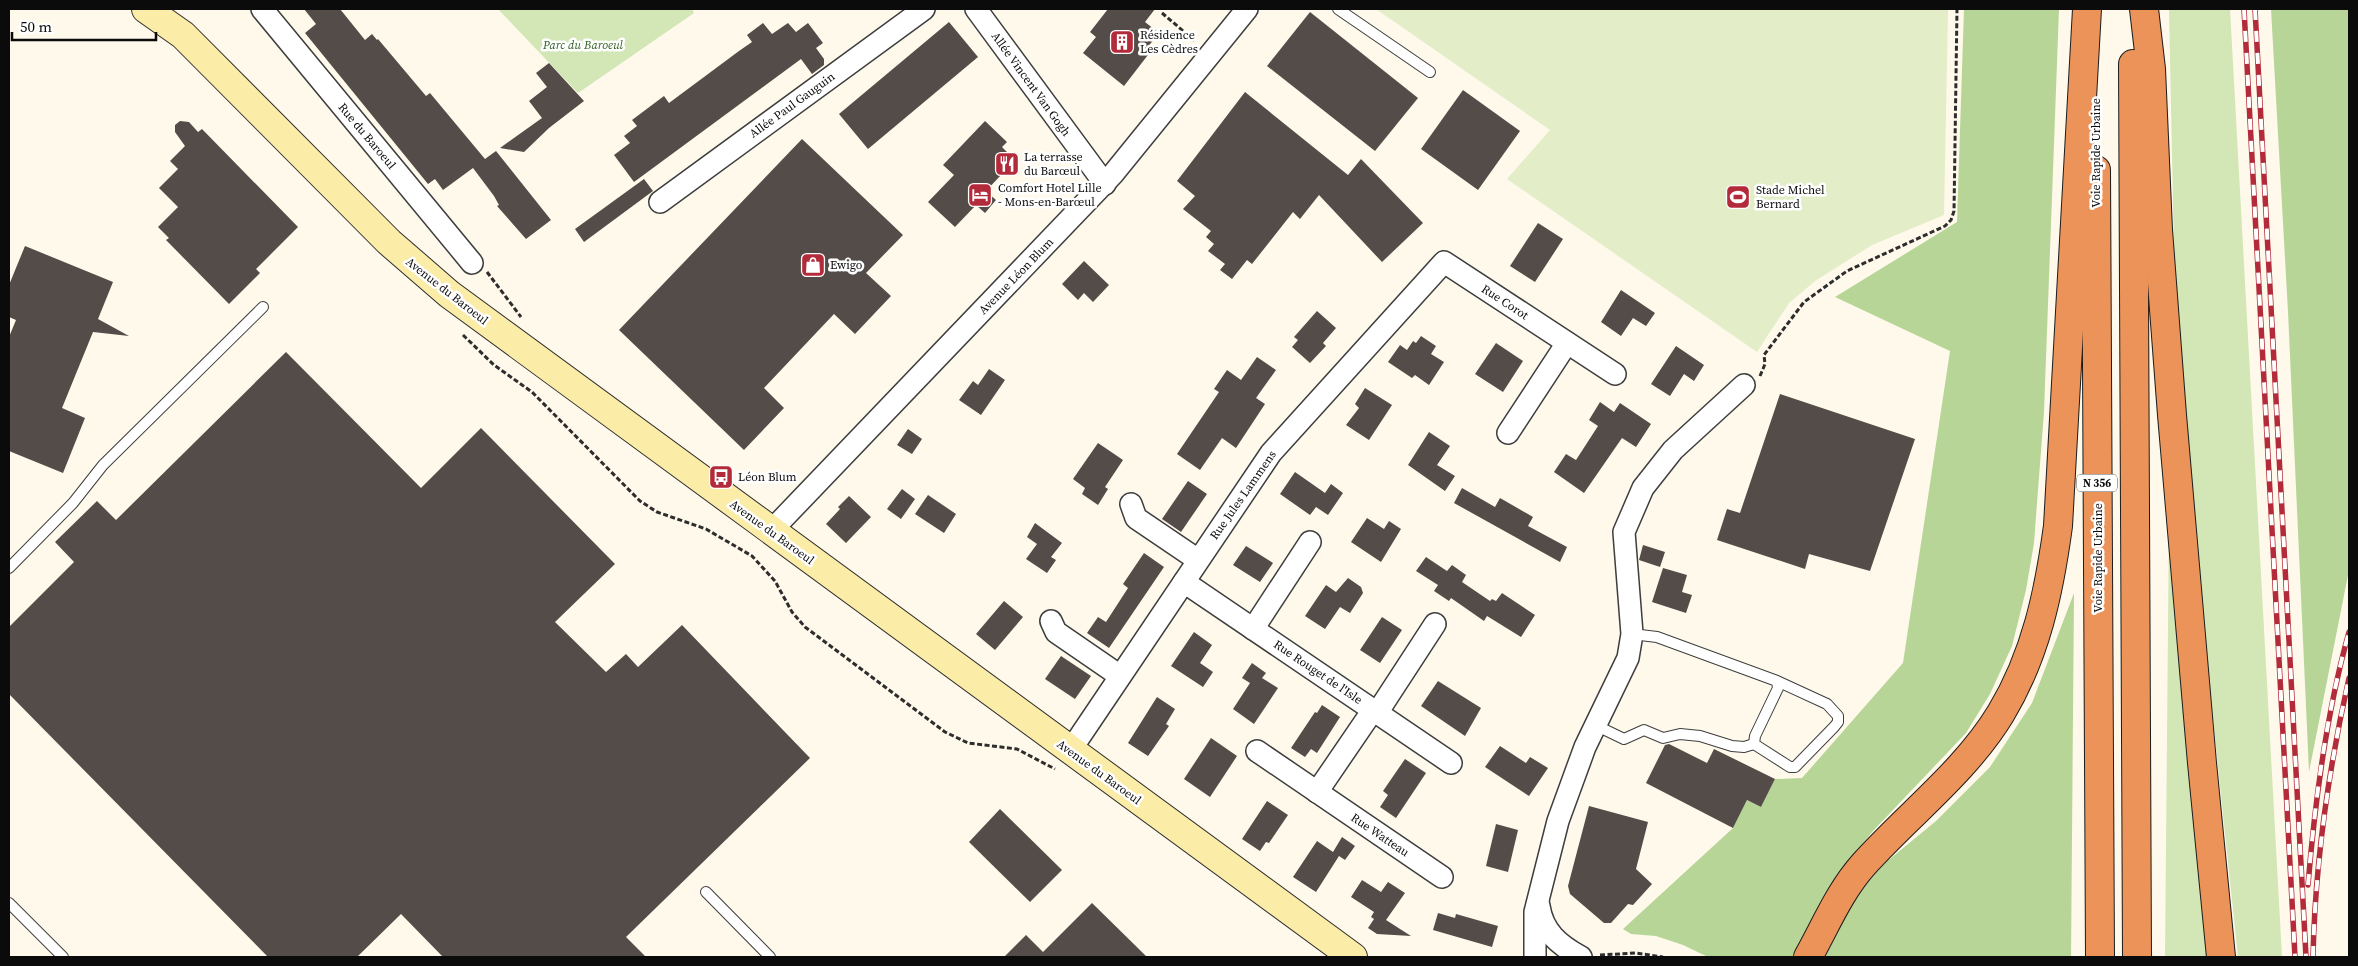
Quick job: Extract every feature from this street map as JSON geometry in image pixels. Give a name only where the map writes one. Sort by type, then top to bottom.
[{"type":"highway","points":[[1808,957],[1844,890],[1863,865],[1977,747],[2001,713],[2019,679],[2035,640],[2046,600],[2058,526],[2087,9]]},
{"type":"highway","name":"Voie Rapide Urbaine","points":[[2095,9],[2100,957]]},
{"type":"highway","points":[[2133,9],[2138,957]]},
{"type":"highway","points":[[2144,9],[2151,69],[2158,230],[2173,424],[2221,957]]},
{"type":"main road","name":"Avenue du Baroeul","points":[[146,9],[183,35]]},
{"type":"main road","name":"Avenue du Baroeul","points":[[162,9],[183,35],[382,236],[428,277],[1350,956]]},
{"type":"street","name":"Rue du Baroeul","points":[[262,9],[472,263]]},
{"type":"street","name":"Allée Paul Gauguin","points":[[660,202],[924,9]]},
{"type":"street","name":"Allée Vincent Van Gogh","points":[[976,9],[1105,184]]},
{"type":"street","name":"Avenue Léon Blum","points":[[771,531],[1105,184],[1247,9]]},
{"type":"street","name":"Rue Corot","points":[[1444,262],[1615,374]]},
{"type":"street","name":"Rue Jules Lammens","points":[[1070,751],[1198,560],[1281,441],[1444,262]]},
{"type":"street","points":[[1508,433],[1567,343]]},
{"type":"street","points":[[1535,957],[1534,924],[1543,874],[1571,782],[1595,725],[1628,658],[1632,634],[1624,532],[1642,488],[1672,450],[1739,390]]},
{"type":"street","points":[[1131,504],[1136,518],[1198,560]]},
{"type":"street","points":[[1254,629],[1310,542]]},
{"type":"street","name":"Rue Rouget de l'Isle","points":[[1184,582],[1451,763]]},
{"type":"street","points":[[1051,621],[1056,632],[1120,676]]},
{"type":"street","points":[[1317,792],[1435,624]]},
{"type":"street","name":"Rue Watteau","points":[[1257,751],[1442,877]]},
{"type":"street","points":[[1538,899],[1542,919],[1549,933],[1559,944],[1587,957]]},
{"type":"lane","points":[[1338,9],[1430,72]]},
{"type":"lane","points":[[9,568],[73,503],[103,466],[264,307]]},
{"type":"lane","points":[[1595,725],[1624,739],[1644,730],[1664,738],[1680,734],[1700,736],[1732,746],[1744,747],[1754,744],[1790,767],[1795,767],[1838,722],[1838,716],[1831,706],[1776,681],[1657,637],[1632,634]]},
{"type":"lane","points":[[1754,744],[1755,736],[1778,688],[1776,681]]},
{"type":"lane","points":[[706,892],[770,957]]},
{"type":"lane","points":[[9,903],[64,957]]},
{"type":"path","points":[[1739,390],[1749,390],[1757,382],[1762,372],[1764,355],[1804,302],[1847,272],[1945,226],[1951,220],[1954,211],[1957,9]]},
{"type":"path","points":[[1162,13],[1211,54]]},
{"type":"path","points":[[1587,957],[1636,953],[1663,957]]},
{"type":"green space","name":"Parc du Baroeul","points":[[498,9],[692,9],[694,13],[578,93]]},
{"type":"green space","name":"Stade Michel Bernard","points":[[1376,9],[1948,9],[1944,215],[1872,245],[1815,281],[1789,303],[1757,352],[1507,179],[1550,130]]},
{"type":"green space","points":[[1964,9],[2059,9],[2044,412],[2034,543],[2026,590],[2012,646],[1990,694],[1966,733],[1873,831],[1841,870],[1818,907],[1796,957],[1708,957],[1683,945],[1656,936],[1631,934],[1623,929],[1733,828],[1747,800],[1761,807],[1775,779],[1802,778],[1903,663],[1950,351],[1835,297],[1957,222]]},
{"type":"green space","points":[[2169,9],[2230,9],[2282,957],[2238,957],[2189,491],[2174,251]]},
{"type":"green space","points":[[2271,9],[2349,9],[2349,570],[2309,772],[2288,312]]},
{"type":"green space","points":[[2169,519],[2209,957],[2165,957]]},
{"type":"green space","points":[[2074,593],[2071,957],[1825,957],[1849,904],[1885,863],[1936,821],[1990,767],[2032,703]]},
{"type":"building","points":[[304,9],[340,9],[365,40],[372,34],[378,39],[426,96],[430,93],[485,159],[496,151],[551,220],[526,239],[497,206],[499,205],[494,196],[473,168],[443,190],[435,179],[428,184],[305,33],[316,24]]},
{"type":"building","name":"Résidence Les Cèdres","points":[[1108,9],[1155,9],[1145,22],[1159,33],[1147,48],[1151,51],[1124,86],[1083,53],[1096,37],[1090,32]]},
{"type":"building","points":[[1310,12],[1418,98],[1375,151],[1267,66]]},
{"type":"building","points":[[949,22],[978,57],[868,149],[839,114]]},
{"type":"building","points":[[763,23],[772,34],[788,23],[796,32],[808,23],[823,43],[816,48],[824,59],[824,65],[812,74],[801,59],[634,182],[614,155],[630,143],[624,136],[637,126],[632,120],[664,96],[669,103],[752,42],[747,35]]},
{"type":"building","points":[[549,63],[584,101],[549,128],[524,152],[500,148],[542,118],[529,101],[547,87],[536,73]]},
{"type":"building","points":[[1463,90],[1520,131],[1478,190],[1421,149]]},
{"type":"building","points":[[1245,92],[1348,175],[1361,159],[1423,223],[1382,262],[1319,195],[1300,219],[1293,212],[1252,264],[1247,260],[1232,279],[1220,270],[1225,264],[1208,251],[1214,244],[1206,237],[1211,231],[1183,209],[1195,196],[1177,181]]},
{"type":"building","points":[[180,121],[189,122],[198,132],[202,129],[298,227],[256,269],[260,273],[229,304],[166,240],[169,238],[158,227],[178,207],[159,188],[178,169],[170,161],[185,146],[175,132],[175,125]]},
{"type":"building","points":[[985,121],[1007,142],[1002,147],[1015,160],[986,191],[996,200],[985,213],[976,205],[955,227],[928,202],[954,175],[943,165]]},
{"type":"building","points":[[802,139],[903,235],[866,273],[891,296],[855,334],[834,314],[764,388],[784,408],[744,450],[619,330]]},
{"type":"building","points":[[644,179],[653,191],[584,242],[575,229]]},
{"type":"building","points":[[1538,223],[1563,239],[1535,282],[1510,266]]},
{"type":"building","points":[[25,246],[113,282],[98,319],[129,336],[93,332],[62,408],[85,418],[63,473],[9,451],[9,337],[16,320],[9,317],[9,285]]},
{"type":"building","points":[[1084,261],[1109,285],[1093,302],[1084,293],[1078,300],[1062,284]]},
{"type":"building","points":[[1621,290],[1655,313],[1646,326],[1633,318],[1621,336],[1601,322]]},
{"type":"building","points":[[1317,311],[1336,328],[1323,343],[1326,346],[1310,363],[1292,347],[1298,340],[1294,337]]},
{"type":"building","points":[[1421,336],[1436,346],[1431,354],[1444,362],[1429,385],[1415,375],[1412,378],[1388,362],[1400,345],[1407,350],[1413,341],[1416,343]]},
{"type":"building","points":[[1496,343],[1523,361],[1503,392],[1475,374]]},
{"type":"building","points":[[1676,346],[1704,365],[1694,381],[1684,374],[1670,396],[1651,384]]},
{"type":"building","points":[[286,352],[421,488],[481,428],[615,564],[555,622],[606,672],[626,654],[638,667],[682,625],[810,758],[626,937],[646,957],[443,957],[401,914],[357,957],[268,957],[9,694],[9,627],[74,562],[55,542],[97,501],[116,520]]},
{"type":"building","points":[[1257,357],[1276,370],[1256,398],[1265,404],[1236,448],[1222,438],[1200,470],[1177,454],[1219,392],[1214,389],[1227,370],[1241,380]]},
{"type":"building","points":[[989,369],[1005,380],[981,415],[959,400],[973,381],[978,385]]},
{"type":"building","points":[[1365,388],[1392,405],[1369,440],[1346,425],[1359,408],[1355,404]]},
{"type":"building","points":[[1780,394],[1915,439],[1870,571],[1809,554],[1805,569],[1717,540],[1727,509],[1740,513]]},
{"type":"building","points":[[1600,402],[1614,412],[1620,403],[1651,424],[1636,447],[1622,438],[1584,493],[1554,472],[1566,454],[1576,460],[1598,426],[1589,420]]},
{"type":"building","points":[[908,429],[922,439],[912,454],[897,445]]},
{"type":"building","points":[[1429,432],[1450,446],[1437,465],[1455,476],[1445,491],[1408,465]]},
{"type":"building","points":[[1098,443],[1123,460],[1105,487],[1108,489],[1098,505],[1082,494],[1085,488],[1073,479]]},
{"type":"building","points":[[1295,472],[1325,493],[1331,484],[1343,493],[1328,515],[1316,507],[1310,515],[1280,494]]},
{"type":"building","points":[[1188,481],[1207,494],[1181,532],[1162,519]]},
{"type":"building","points":[[1462,488],[1495,507],[1500,498],[1533,517],[1528,526],[1567,547],[1560,562],[1454,503]]},
{"type":"building","points":[[902,489],[915,499],[901,519],[887,509]]},
{"type":"building","points":[[928,495],[956,514],[944,533],[915,514]]},
{"type":"building","points":[[849,496],[871,517],[846,543],[826,524],[840,509],[838,507]]},
{"type":"building","points":[[1367,518],[1384,529],[1389,521],[1401,529],[1381,562],[1351,542]]},
{"type":"building","points":[[1035,523],[1062,543],[1051,557],[1056,560],[1047,573],[1026,559],[1037,544],[1027,537]]},
{"type":"building","points":[[1643,545],[1665,552],[1660,567],[1639,560]]},
{"type":"building","points":[[1246,546],[1273,563],[1260,582],[1233,565]]},
{"type":"building","points":[[1144,553],[1164,567],[1109,648],[1087,633],[1098,617],[1106,622],[1128,588],[1123,584]]},
{"type":"building","points":[[1426,557],[1447,571],[1452,565],[1466,575],[1462,582],[1490,601],[1492,599],[1496,601],[1502,593],[1535,615],[1521,637],[1487,616],[1484,621],[1451,598],[1449,601],[1434,591],[1438,585],[1416,571]]},
{"type":"building","points":[[1663,568],[1687,575],[1682,592],[1692,595],[1686,613],[1652,602]]},
{"type":"building","points":[[1348,578],[1361,587],[1363,593],[1350,613],[1340,607],[1325,629],[1305,616],[1326,585],[1336,592]]},
{"type":"building","points":[[1004,601],[1023,617],[995,650],[976,634]]},
{"type":"building","points":[[1382,617],[1402,630],[1380,663],[1360,650]]},
{"type":"building","points":[[1194,632],[1212,645],[1200,663],[1213,672],[1203,687],[1171,666]]},
{"type":"building","points":[[1061,656],[1091,676],[1075,699],[1045,679]]},
{"type":"building","points":[[1252,663],[1266,673],[1262,678],[1278,688],[1254,724],[1233,709],[1250,683],[1242,678]]},
{"type":"building","points":[[1438,681],[1481,708],[1465,736],[1421,706]]},
{"type":"building","points":[[1157,697],[1175,709],[1166,724],[1169,726],[1148,756],[1128,743]]},
{"type":"building","points":[[1322,705],[1340,717],[1317,753],[1311,749],[1305,757],[1291,748],[1315,712],[1317,713]]},
{"type":"building","points":[[1211,738],[1237,756],[1210,797],[1184,779]]},
{"type":"building","points":[[1669,744],[1707,763],[1714,749],[1775,779],[1761,807],[1747,800],[1733,828],[1646,783],[1665,745]]},
{"type":"building","points":[[1500,746],[1526,763],[1530,757],[1548,768],[1529,796],[1485,767]]},
{"type":"building","points":[[1405,759],[1426,773],[1396,818],[1380,807],[1388,795],[1383,791]]},
{"type":"building","points":[[1267,801],[1288,815],[1269,843],[1266,842],[1260,851],[1242,839]]},
{"type":"building","points":[[1589,806],[1648,822],[1636,869],[1652,884],[1633,905],[1628,904],[1611,923],[1604,923],[1570,894],[1568,886]]},
{"type":"building","points":[[1000,809],[1062,870],[1030,902],[969,842]]},
{"type":"building","points":[[1496,824],[1518,830],[1508,872],[1486,866]]},
{"type":"building","points":[[1342,837],[1355,846],[1345,860],[1339,856],[1316,892],[1293,877],[1317,841],[1333,852]]},
{"type":"building","points":[[1362,880],[1381,892],[1388,882],[1405,893],[1386,920],[1411,936],[1377,934],[1368,928],[1374,919],[1371,917],[1374,912],[1351,897]]},
{"type":"building","points":[[1092,903],[1147,957],[1004,957],[1026,935],[1043,952]]},
{"type":"building","points":[[1438,913],[1455,918],[1456,914],[1498,926],[1492,947],[1433,930]]},
{"type":"railway","points":[[2244,9],[2295,957]]},
{"type":"railway","points":[[2255,9],[2306,957]]},
{"type":"railway","points":[[2308,885],[2322,757],[2334,694],[2349,632]]},
{"type":"railway","points":[[2313,957],[2314,922],[2324,816],[2335,746],[2349,678]]},
{"type":"place","name":"Résidence Les Cèdres","points":[[1122,42]]},
{"type":"place","name":"La terrasse du Barœul","points":[[1007,164]]},
{"type":"place","name":"Comfort Hotel Lille - Mons-en-Barœul","points":[[980,195]]},
{"type":"place","name":"Stade Michel Bernard","points":[[1738,197]]},
{"type":"place","name":"Ewigo","points":[[813,265]]},
{"type":"place","name":"Léon Blum","points":[[721,477]]}]
